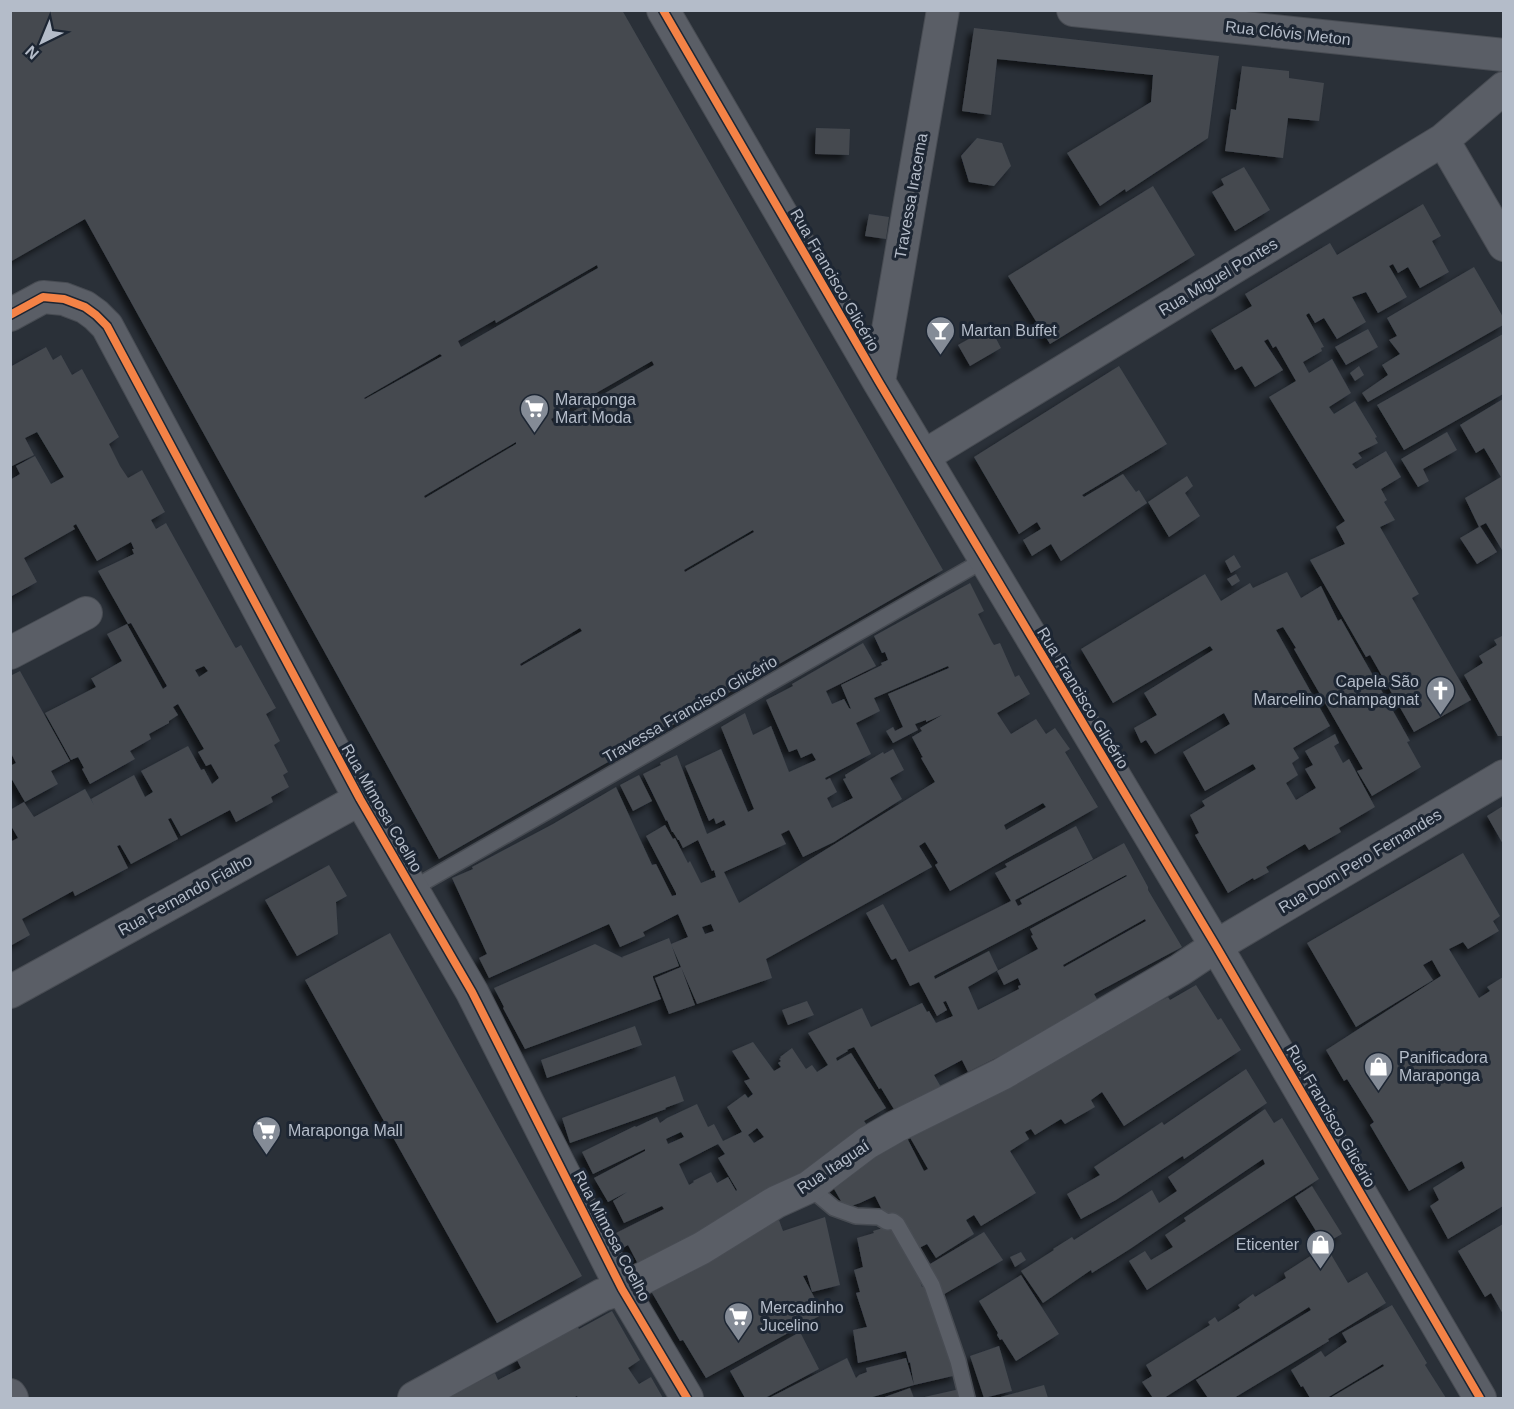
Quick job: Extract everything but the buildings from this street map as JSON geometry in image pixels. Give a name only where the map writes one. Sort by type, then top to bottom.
[{"type":"street","name":"Rua Francisco Glicério","points":[[663,10],[879,382],[1216,946],[1480,1398]]},
{"type":"street","name":"Travessa Iracema","points":[[879,382],[943,10]]},
{"type":"street","name":"Rua Clóvis Meton","points":[[1073,10],[1503,55]]},
{"type":"street","name":"Rua Miguel Pontes","points":[[924,456],[1443,140],[1503,88]]},
{"type":"street","points":[[1443,140],[1503,245]]},
{"type":"street","name":"Rua Mimosa Coelho","points":[[10,315],[43,297],[64,299],[86,307],[107,326],[360,799],[472,992],[622,1289],[687,1398]]},
{"type":"street","points":[[10,653],[86,613]]},
{"type":"street","name":"Rua Dom Pero Fernandes","points":[[1216,946],[1503,776]]},
{"type":"street","name":"Rua Fernando Fialho","points":[[10,992],[360,799]]},
{"type":"street","name":"Rua Itaguaí","points":[[414,1398],[603,1295],[622,1289],[702,1248],[776,1202],[809,1187],[867,1143],[1002,1074],[1216,946]]},
{"type":"lane","name":"Travessa Francisco Glicério","points":[[412,889],[984,560]]},
{"type":"lane","points":[[809,1187],[834,1208],[856,1216],[879,1217],[897,1224],[932,1285],[958,1361],[967,1398]]},
{"type":"cycle path","points":[[663,10],[879,382],[1216,946],[1480,1398]]},
{"type":"cycle path","points":[[10,315],[43,297],[64,299],[85,307],[107,326],[360,799],[472,992],[622,1289],[687,1398]]},
{"type":"place","name":"Martan Buffet","points":[[940,356]]},
{"type":"place","name":"Maraponga Mart Moda","points":[[534,434]]},
{"type":"place","name":"Capela São Marcelino Champagnat","points":[[1440,716]]},
{"type":"place","name":"Panificadora Maraponga","points":[[1378,1092]]},
{"type":"place","name":"Maraponga Mall","points":[[267,1156]]},
{"type":"place","name":"Eticenter","points":[[1320,1270]]},
{"type":"place","name":"Mercadinho Jucelino","points":[[739,1342]]}]
